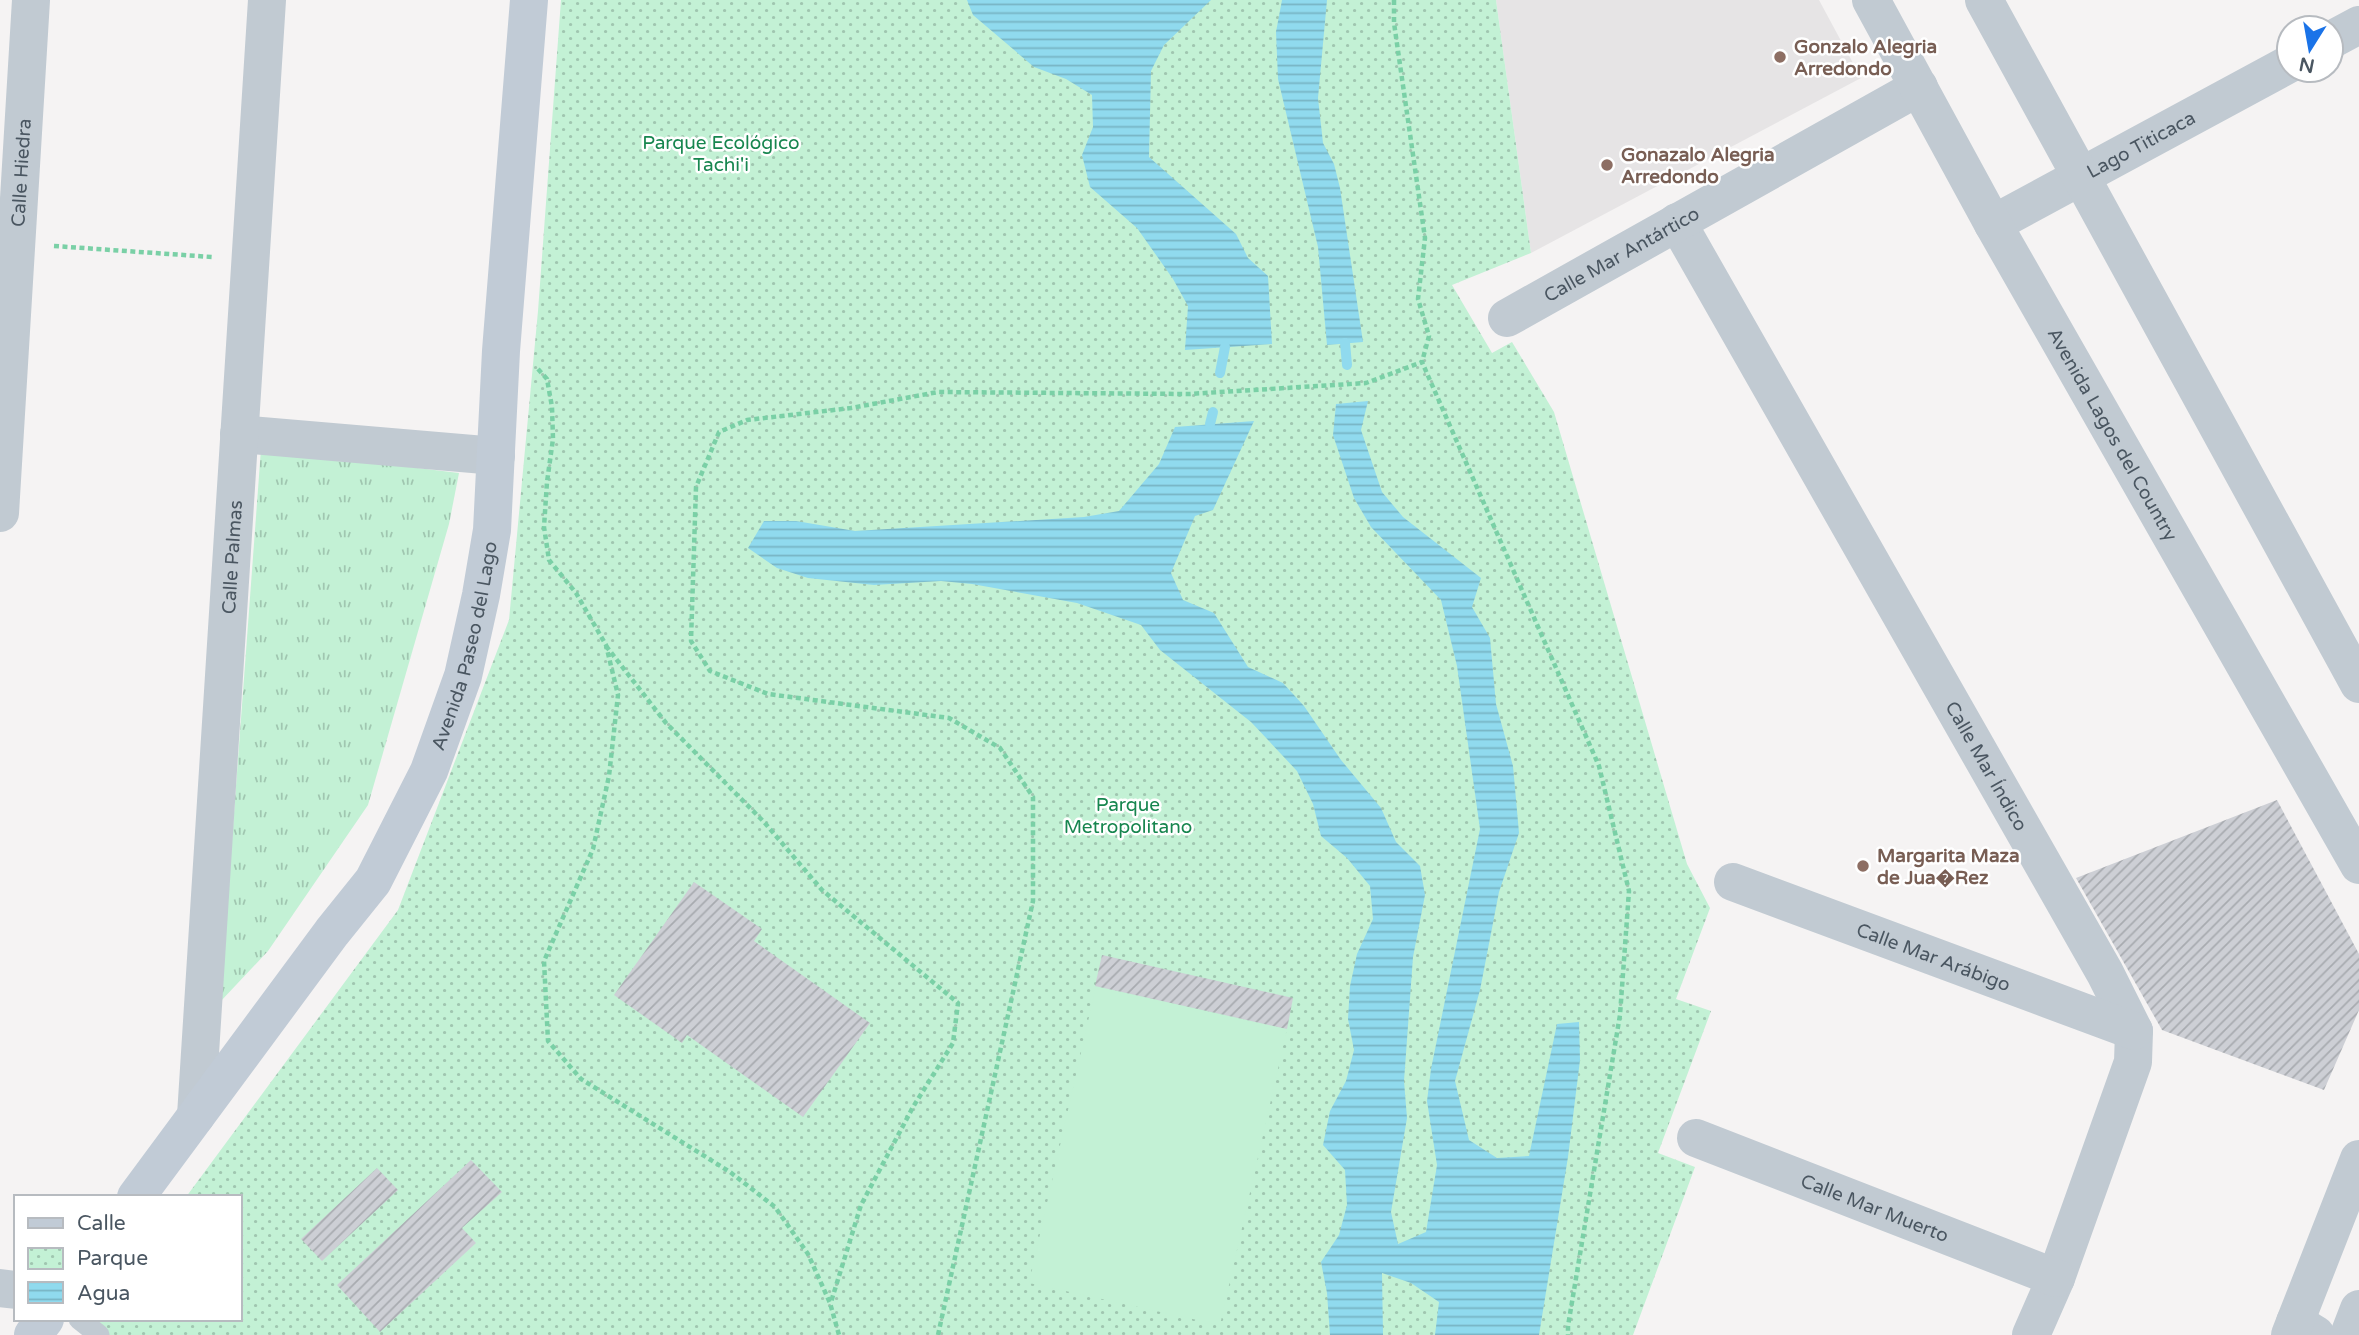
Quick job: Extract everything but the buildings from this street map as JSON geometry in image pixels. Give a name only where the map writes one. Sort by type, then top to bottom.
[{"type":"main road","name":"Avenida Paseo del Lago","points":[[137,1195],[332,932],[373,881],[429,771],[463,676],[492,530],[501,351],[529,0]]},
{"type":"street","points":[[17,0],[31,0]]},
{"type":"street","name":"Calle Hiedra","points":[[0,513],[31,0]]},
{"type":"street","name":"Calle Palmas","points":[[196,1115],[267,0]]},
{"type":"street","name":"Avenida Lagos del Country","points":[[1871,0],[1993,224],[2359,865]]},
{"type":"street","points":[[1984,0],[2359,684]]},
{"type":"street","name":"Lago Titicaca","points":[[1993,224],[2275,72]]},
{"type":"street","name":"Calle Mar Antártico","points":[[1507,318],[1919,87]]},
{"type":"street","name":"Calle Mar Índico","points":[[1677,222],[2105,972],[2134,1031]]},
{"type":"street","points":[[240,434],[496,456]]},
{"type":"street","name":"Calle Mar Arábigo","points":[[1733,881],[2134,1031]]},
{"type":"street","points":[[2031,1335],[2056,1278],[2133,1062],[2134,1031]]},
{"type":"street","name":"Calle Mar Muerto","points":[[1696,1138],[2056,1278]]},
{"type":"street","points":[[2300,1331],[2359,1159]]},
{"type":"street","points":[[2349,1335],[2359,1309]]},
{"type":"lane","points":[[82,1321],[99,1335]]},
{"type":"path","points":[[1394,0],[1394,23],[1425,238],[1418,299],[1429,336],[1422,362],[1599,766],[1629,891],[1620,1015],[1567,1326],[1568,1335]]},
{"type":"path","points":[[18,244],[250,260]]},
{"type":"path","points":[[501,351],[521,351],[547,379],[553,439],[544,527],[549,560],[576,593],[606,645],[666,723],[764,822],[822,890],[958,1003],[953,1043],[914,1107],[861,1206],[830,1303]]},
{"type":"path","points":[[938,1335],[1034,901],[1033,797],[1000,748],[949,718],[768,694],[710,671],[691,641],[696,486],[719,432],[747,420],[851,408],[938,393],[1189,394],[1366,383],[1422,362]]},
{"type":"path","points":[[606,645],[618,695],[609,776],[593,849],[544,961],[548,1041],[581,1079],[730,1172],[775,1207],[808,1254],[830,1303],[839,1335]]},
{"type":"shaded area","name":"Gonazalo Alegria Arredondo","points":[[1496,0],[1819,0],[1861,78],[1531,253]]},
{"type":"green space","name":"Parque Metropolitano","points":[[561,0],[1496,0],[1531,253],[1452,285],[1492,353],[1512,342],[1554,412],[1687,864],[1710,908],[1676,999],[1711,1011],[1658,1153],[1695,1167],[1633,1335],[85,1335],[95,1321],[242,1321],[242,1195],[187,1195],[398,910],[509,620],[538,311]]},
{"type":"green space","points":[[261,449],[459,473],[449,524],[368,805],[268,951],[220,1002]]},
{"type":"green space","points":[[1096,986],[1287,1029],[1220,1325],[1029,1283]]},
{"type":"water","points":[[967,0],[1211,0],[1164,45],[1151,71],[1149,157],[1236,234],[1248,258],[1268,276],[1272,344],[1185,350],[1188,306],[1173,279],[1137,228],[1090,187],[1082,155],[1093,127],[1092,95],[1066,79],[1034,67],[973,15]]},
{"type":"water","points":[[1282,0],[1327,0],[1318,98],[1323,143],[1334,164],[1340,188],[1363,342],[1327,345],[1318,247],[1278,79],[1276,32]]},
{"type":"water","points":[[1368,401],[1361,430],[1382,492],[1403,517],[1481,578],[1472,607],[1490,638],[1496,704],[1513,766],[1519,833],[1499,892],[1480,990],[1455,1081],[1469,1140],[1497,1158],[1529,1156],[1557,1024],[1579,1022],[1580,1060],[1568,1157],[1539,1335],[1435,1335],[1439,1302],[1411,1283],[1382,1273],[1383,1335],[1330,1335],[1327,1293],[1321,1262],[1339,1235],[1347,1205],[1345,1170],[1323,1145],[1330,1111],[1346,1081],[1354,1050],[1348,1019],[1350,986],[1357,954],[1373,919],[1370,886],[1347,858],[1321,836],[1313,804],[1297,771],[1251,722],[1160,650],[1141,625],[1077,603],[972,584],[941,581],[874,585],[808,578],[777,568],[748,548],[764,521],[796,521],[855,531],[1084,517],[1119,511],[1159,464],[1175,427],[1254,421],[1213,510],[1195,516],[1171,573],[1183,600],[1214,613],[1248,667],[1283,683],[1304,706],[1341,760],[1381,808],[1396,842],[1420,866],[1425,895],[1413,957],[1404,1081],[1407,1118],[1391,1212],[1398,1244],[1426,1232],[1437,1165],[1427,1101],[1431,1069],[1480,829],[1457,666],[1441,600],[1371,527],[1354,498],[1333,435],[1336,404]]},
{"type":"waterway","points":[[1345,343],[1347,365]]},
{"type":"waterway","points":[[1220,373],[1225,347]]},
{"type":"waterway","points":[[1210,424],[1213,412]]},
{"type":"place","name":"Gonzalo Alegria Arredondo","points":[[1780,57]]},
{"type":"place","name":"Gonazalo Alegria Arredondo","points":[[1607,165]]},
{"type":"place","name":"Margarita Maza de Jua�Rez","points":[[1863,866]]},
{"type":"park label","name":"Parque Ecológico Tachi'i","points":[[721,153]]}]
